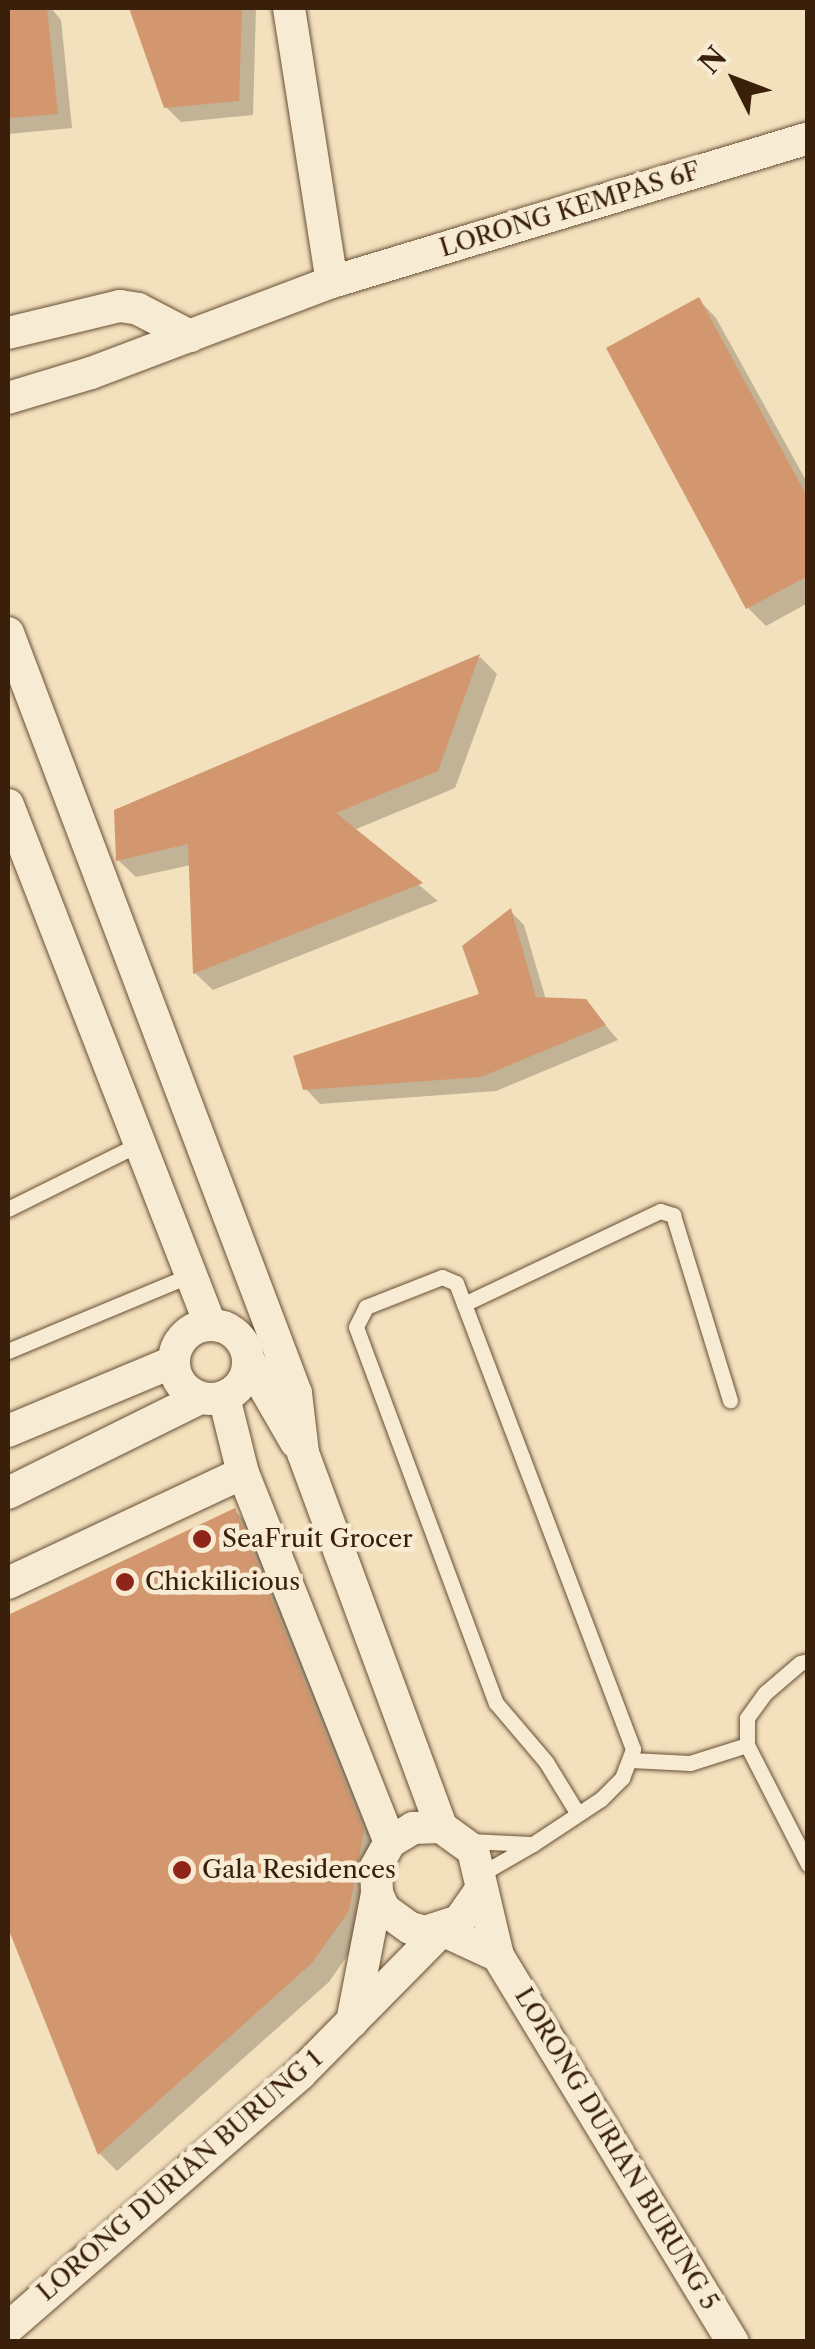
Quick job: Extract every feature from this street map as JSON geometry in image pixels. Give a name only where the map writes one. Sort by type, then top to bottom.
[{"type":"street","points":[[289,8],[332,282]]},
{"type":"street","name":"LORONG KEMPAS 6F","points":[[8,398],[332,282],[808,138]]},
{"type":"street","points":[[8,333],[120,306],[138,309],[190,336]]},
{"type":"street","points":[[8,633],[296,1393],[303,1453]]},
{"type":"street","points":[[8,805],[191,1275],[303,1453],[453,1834],[480,1883],[459,1921],[442,1930],[426,1932],[395,1921],[377,1894]]},
{"type":"street","points":[[8,1492],[242,1382],[231,1339],[238,1304],[232,1224]]},
{"type":"street","points":[[231,1339],[198,1326],[180,1340],[173,1362],[180,1384],[212,1398],[390,1842]]},
{"type":"street","points":[[8,1431],[173,1362]]},
{"type":"street","points":[[8,1583],[243,1473]]},
{"type":"street","points":[[352,2022],[377,1894],[376,1866],[390,1842],[413,1828],[453,1834]]},
{"type":"street","name":"LORONG DURIAN BURUNG 5","points":[[480,1883],[498,1956],[733,2342]]},
{"type":"street","points":[[442,1930],[498,1956]]},
{"type":"street","name":"LORONG DURIAN BURUNG 1","points":[[8,2328],[300,2074],[442,1930]]},
{"type":"lane","points":[[8,1209],[139,1144]]},
{"type":"lane","points":[[464,1304],[660,1211],[673,1216],[730,1400]]},
{"type":"lane","points":[[8,1351],[191,1275]]},
{"type":"lane","points":[[480,1883],[600,1799],[631,1760],[633,1749],[456,1283],[442,1277],[366,1307],[356,1327],[496,1704],[546,1762],[578,1814]]},
{"type":"lane","points":[[808,1661],[800,1662],[765,1693],[746,1718],[747,1745],[808,1864]]},
{"type":"lane","points":[[631,1760],[690,1763],[747,1745]]},
{"type":"lane","points":[[453,1834],[533,1844]]},
{"type":"building","points":[[8,8],[47,8],[58,114],[8,118]]},
{"type":"building","points":[[129,8],[242,8],[239,101],[164,108]]},
{"type":"building","points":[[699,297],[808,498],[808,576],[746,609],[606,348]]},
{"type":"building","points":[[480,654],[438,771],[336,813],[423,883],[193,974],[188,844],[116,861],[114,810]]},
{"type":"building","points":[[511,908],[536,997],[586,999],[606,1025],[481,1077],[303,1090],[293,1056],[479,994],[462,946]]},
{"type":"building","name":"Gala Residences","points":[[235,1508],[364,1831],[349,1911],[311,1964],[98,2155],[8,1928],[8,1615]]},
{"type":"place","name":"SeaFruit Grocer","points":[[202,1539]]},
{"type":"place","name":"Chickilicious","points":[[125,1582]]},
{"type":"place","name":"Gala Residences","points":[[182,1870]]}]
